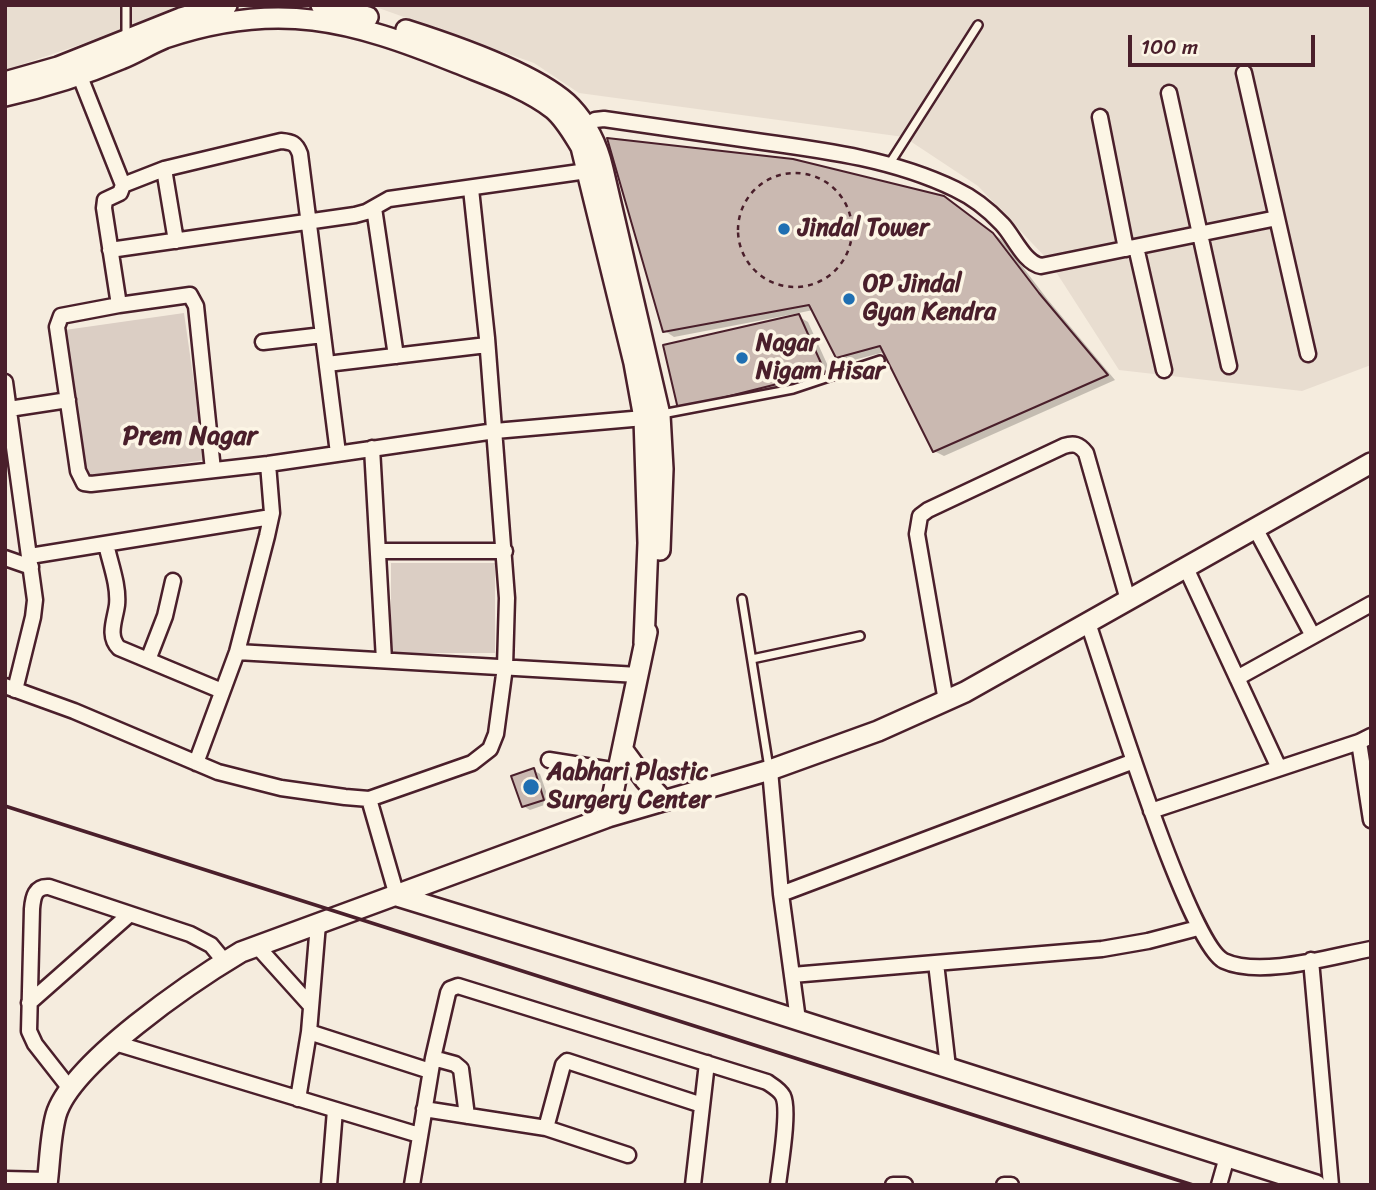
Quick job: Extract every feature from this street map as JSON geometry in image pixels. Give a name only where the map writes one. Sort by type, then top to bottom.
[{"type":"street","points":[[5,82],[76,68],[126,40],[181,18],[228,5]]},
{"type":"street","points":[[321,5],[432,38],[518,73],[547,88],[571,107],[580,132],[581,147],[595,170],[634,363],[652,416],[644,643],[608,817]]},
{"type":"street","points":[[5,96],[76,68],[208,25],[246,16],[316,18],[390,36],[495,78],[554,110],[580,132]]},
{"type":"street","points":[[76,68],[123,185],[120,193],[108,197],[104,204],[119,305]]},
{"type":"street","points":[[1244,73],[1308,354]]},
{"type":"street","points":[[1169,93],[1229,366]]},
{"type":"street","points":[[1100,117],[1164,370]]},
{"type":"street","points":[[580,132],[595,120],[604,119],[890,163],[956,189],[982,205],[1003,225],[1035,265],[1049,265],[1277,218]]},
{"type":"street","points":[[123,185],[164,169],[281,141],[291,142],[298,147],[338,453]]},
{"type":"street","points":[[164,169],[176,241]]},
{"type":"street","points":[[110,250],[309,223],[355,215],[389,199],[595,170]]},
{"type":"street","points":[[5,382],[35,600],[33,617],[10,688],[74,711],[218,772],[281,788],[369,799],[472,763],[490,749],[496,734],[505,667],[507,598],[495,431],[471,189]]},
{"type":"street","points":[[374,208],[396,356]]},
{"type":"street","points":[[213,470],[194,300],[190,295],[68,313],[58,320],[78,471],[84,483],[91,484],[268,464],[495,431],[652,416]]},
{"type":"street","points":[[262,342],[323,335]]},
{"type":"street","points":[[327,364],[487,345]]},
{"type":"street","points":[[9,409],[68,400]]},
{"type":"street","points":[[946,701],[917,534],[920,516],[928,510],[1064,446],[1073,443],[1080,446],[1086,453],[1128,600]]},
{"type":"street","points":[[372,448],[384,660]]},
{"type":"street","points":[[5,1179],[48,1182],[57,1113],[77,1080],[114,1043],[190,985],[256,945],[397,896],[608,817],[769,769],[878,731],[965,692],[1371,463]]},
{"type":"street","points":[[196,763],[237,652],[271,517],[268,464]]},
{"type":"street","points":[[5,558],[30,561],[106,544],[271,517]]},
{"type":"street","points":[[1255,528],[1313,636]]},
{"type":"street","points":[[106,544],[116,589],[117,604],[112,634],[114,643],[119,648],[222,691]]},
{"type":"street","points":[[378,551],[505,551]]},
{"type":"street","points":[[1186,568],[1279,768]]},
{"type":"street","points":[[148,660],[165,616],[173,581]]},
{"type":"street","points":[[1237,678],[1371,604]]},
{"type":"street","points":[[1088,623],[1151,811],[1198,928],[1210,948],[1222,960],[1240,966],[1269,968],[1371,948]]},
{"type":"street","points":[[237,652],[638,675]]},
{"type":"street","points":[[1151,811],[1365,739],[1371,820]]},
{"type":"street","points":[[623,750],[664,801]]},
{"type":"street","points":[[549,760],[618,771]]},
{"type":"street","points":[[781,894],[1134,761]]},
{"type":"street","points":[[769,769],[797,1020]]},
{"type":"street","points":[[369,799],[397,896]]},
{"type":"street","points":[[71,1090],[32,1039],[29,1003],[32,900],[37,890],[42,886],[49,887],[202,939],[211,945],[225,962]]},
{"type":"street","points":[[397,896],[1316,1185]]},
{"type":"street","points":[[29,1003],[130,914]]},
{"type":"street","points":[[298,1099],[309,1032],[318,924]]},
{"type":"street","points":[[792,975],[1102,949],[1198,928]]},
{"type":"street","points":[[256,945],[311,1006]]},
{"type":"street","points":[[1311,960],[1331,1185]]},
{"type":"street","points":[[936,963],[948,1068]]},
{"type":"street","points":[[412,1185],[431,1065],[448,993],[450,989],[458,986],[767,1082],[782,1093],[786,1107],[778,1185]]},
{"type":"street","points":[[309,1032],[431,1065],[455,1064],[461,1069],[467,1115]]},
{"type":"street","points":[[114,1043],[419,1135]]},
{"type":"street","points":[[545,1128],[563,1065],[567,1061],[702,1105]]},
{"type":"street","points":[[693,1185],[707,1063]]},
{"type":"street","points":[[424,1109],[545,1128],[628,1155]]},
{"type":"street","points":[[329,1185],[335,1110]]},
{"type":"street","points":[[1220,1185],[1227,1157]]},
{"type":"street","points":[[893,1185],[905,1185]]},
{"type":"street","points":[[1004,1185],[1011,1185]]},
{"type":"lane","points":[[125,5],[126,40]]},
{"type":"lane","points":[[890,163],[978,25]]},
{"type":"lane","points":[[652,416],[793,389],[880,360]]},
{"type":"lane","points":[[742,599],[769,769]]},
{"type":"lane","points":[[752,659],[860,636]]},
{"type":"path","points":[[806,173],[829,183],[843,197],[852,218],[853,241],[842,265],[822,282],[806,288],[780,287],[757,275],[742,255],[737,220],[745,200],[756,187],[779,174],[806,173]]},
{"type":"shaded area","points":[[5,5],[198,5],[5,70]]},
{"type":"shaded area","points":[[370,5],[1371,5],[1371,365],[1302,391],[1119,370],[1049,261],[978,186],[904,137],[579,93],[534,63]]},
{"type":"shaded area","points":[[184,313],[205,460],[86,477],[65,330]]},
{"type":"shaded area","points":[[391,563],[495,563],[495,653],[391,653]]},
{"type":"building","name":"OP Jindal Gyan Kendra","points":[[607,138],[793,159],[944,196],[993,233],[1108,375],[933,452],[880,346],[836,358],[809,305],[663,332]]},
{"type":"building","name":"Nagar Nigam Hisar","points":[[799,314],[825,372],[678,409],[663,345]]},
{"type":"building","points":[[534,768],[544,800],[522,807],[511,776]]},
{"type":"railway","points":[[5,806],[1193,1185]]},
{"type":"place","name":"Jindal Tower","points":[[784,229]]},
{"type":"place","name":"OP Jindal Gyan Kendra","points":[[849,299]]},
{"type":"place","name":"Nagar Nigam Hisar","points":[[742,358]]},
{"type":"place","name":"Aabhari Plastic Surgery Center","points":[[531,787]]},
{"type":"district","name":"Prem Nagar","points":[[190,437]]}]
